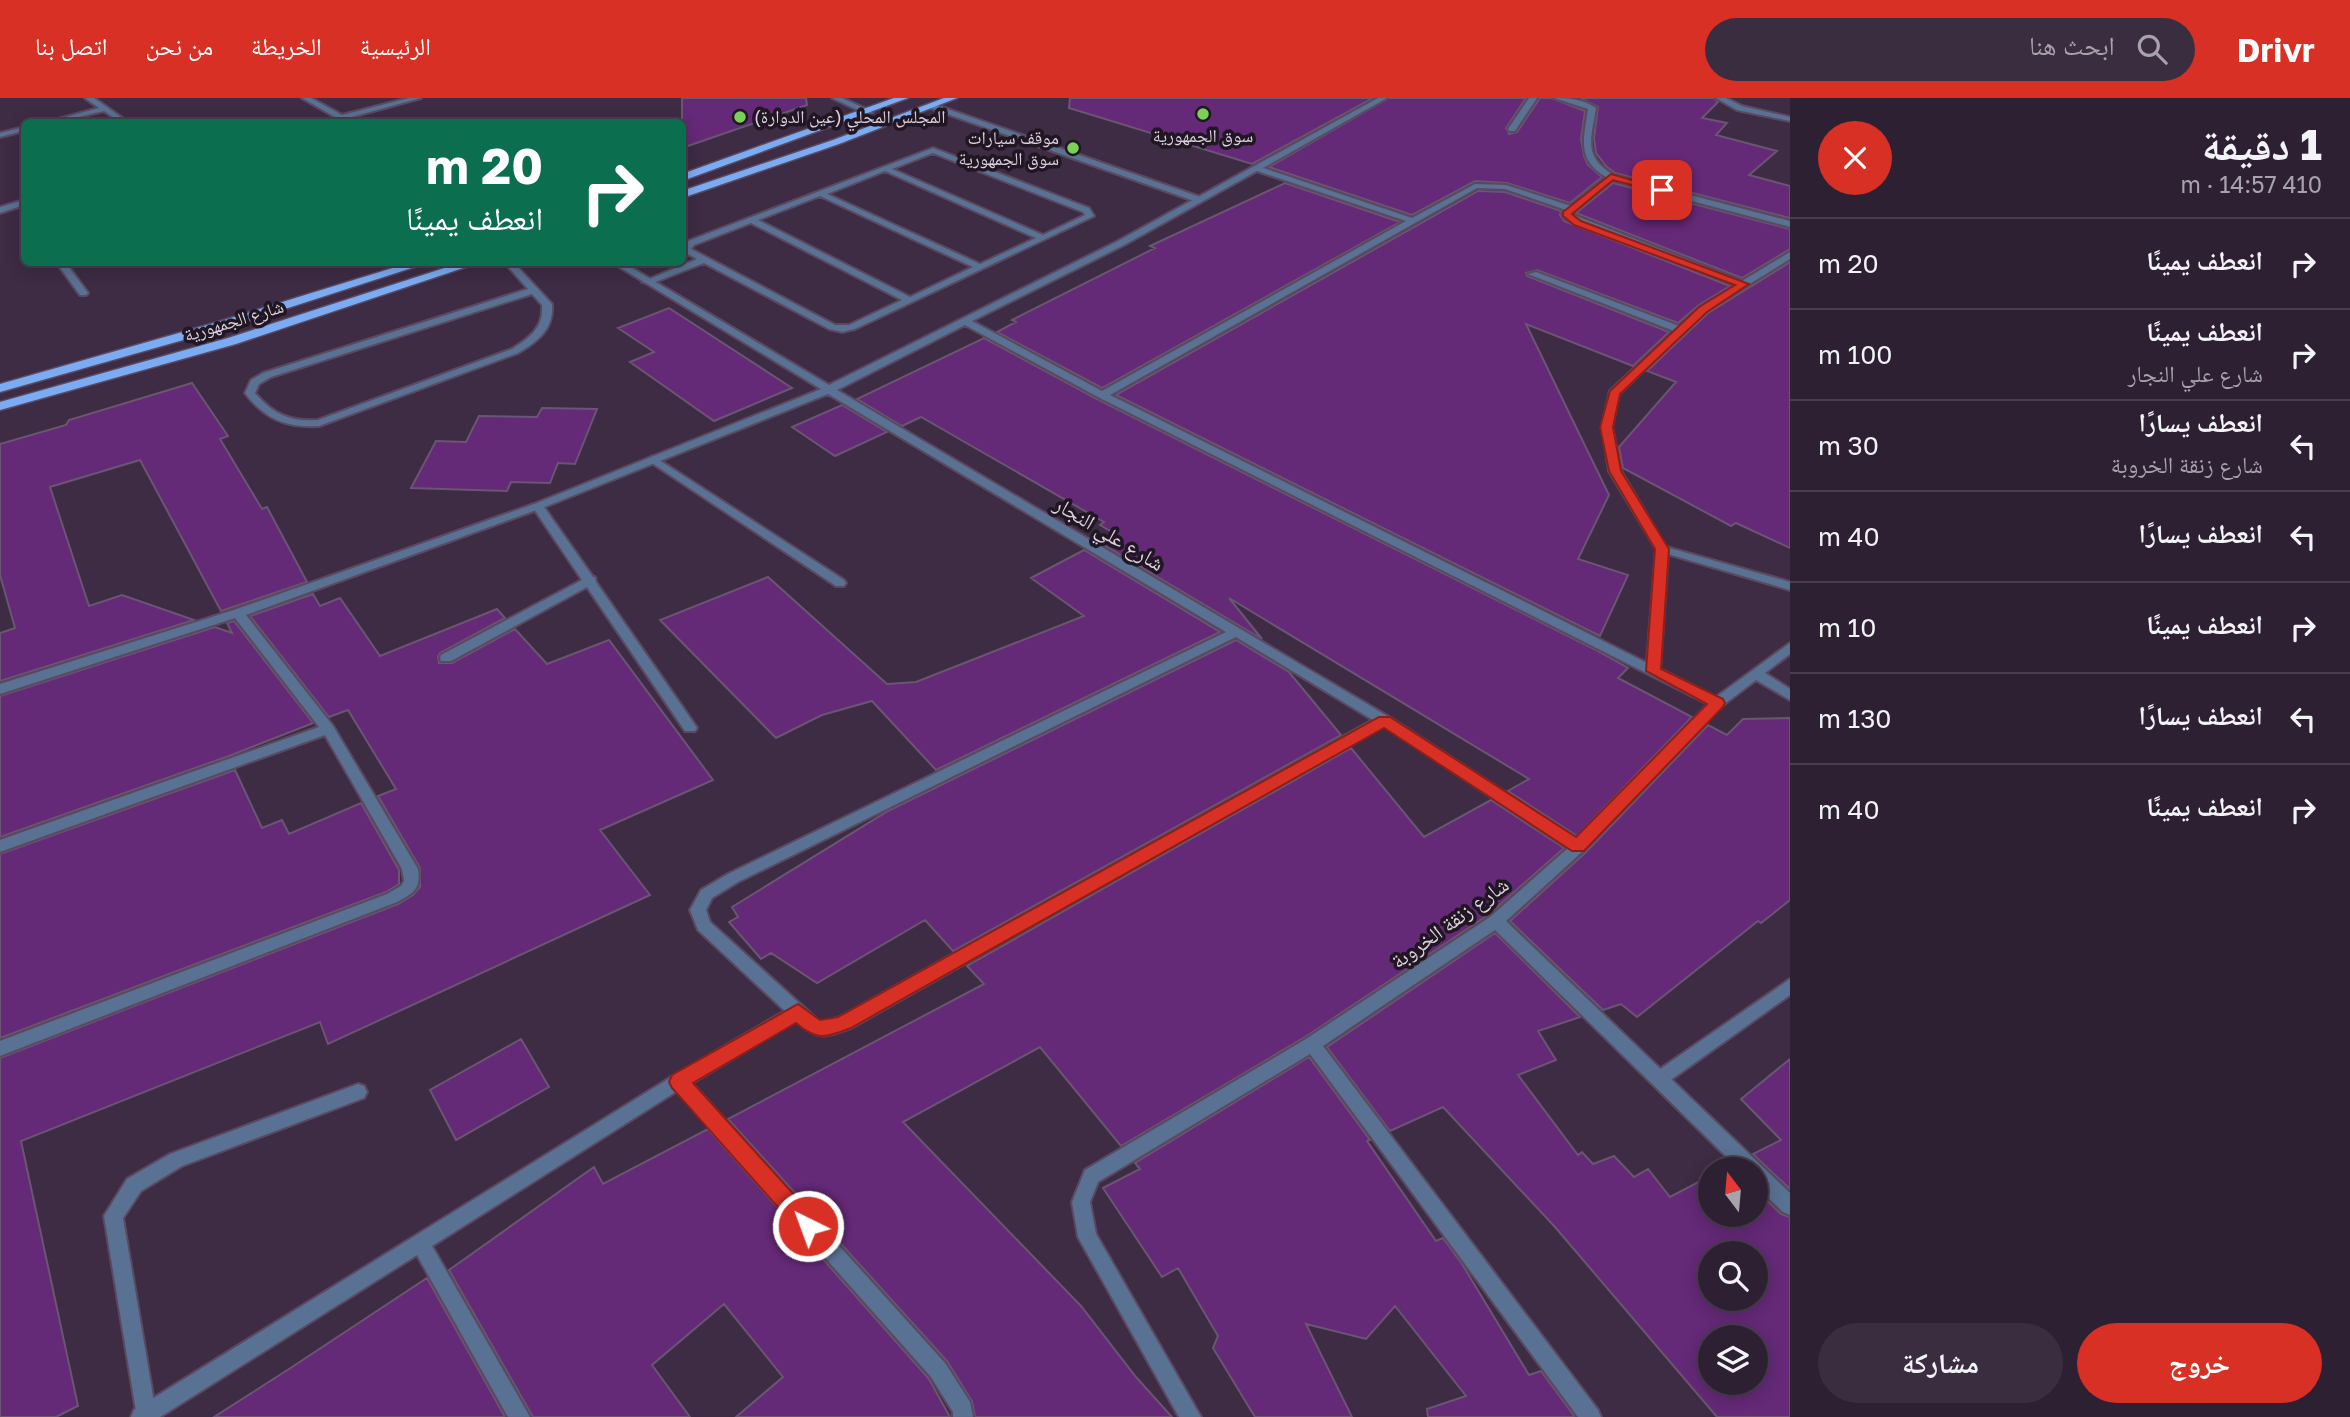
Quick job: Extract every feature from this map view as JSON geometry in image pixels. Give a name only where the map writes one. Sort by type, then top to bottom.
[{"type":"main road","points":[[686,177],[903,98]]},
{"type":"main road","points":[[686,194],[952,98]]},
{"type":"main road","name":"شارع الجمهورية","points":[[0,388],[225,324],[412,266]]},
{"type":"main road","name":"شارع الجمهورية","points":[[0,406],[232,341],[464,266]]},
{"type":"street","points":[[89,98],[120,119]]},
{"type":"street","points":[[306,98],[343,119]]},
{"type":"street","points":[[348,119],[417,98]]},
{"type":"street","points":[[836,98],[869,111]]},
{"type":"street","points":[[0,689],[238,613],[538,506],[828,390],[966,322],[1200,200],[1382,98]]},
{"type":"street","points":[[1511,129],[1533,98]]},
{"type":"street","points":[[1558,98],[1592,108],[1586,151],[1594,168],[1611,177],[1790,224]]},
{"type":"street","points":[[1720,98],[1740,108],[1790,119]]},
{"type":"street","points":[[933,106],[1200,200]]},
{"type":"street","points":[[63,119],[105,109]]},
{"type":"street","points":[[0,135],[21,130]]},
{"type":"street","points":[[938,151],[1091,214],[852,327],[836,329],[686,250],[687,245],[884,168],[925,152],[938,151]]},
{"type":"street","points":[[884,168],[1044,238]]},
{"type":"street","points":[[1258,169],[1413,221]]},
{"type":"street","points":[[1611,177],[1566,214],[1578,223],[1744,284]]},
{"type":"street","points":[[1102,395],[1481,185],[1506,187],[1571,209]]},
{"type":"street","points":[[819,193],[980,267]]},
{"type":"street","points":[[0,209],[20,203]]},
{"type":"street","points":[[751,220],[909,300]]},
{"type":"street","points":[[1653,671],[1662,549],[1615,471],[1606,427],[1614,393],[1703,309],[1790,255]]},
{"type":"street","points":[[647,282],[704,260]]},
{"type":"street","points":[[63,266],[83,293]]},
{"type":"street","points":[[512,266],[547,304],[549,311],[540,335],[515,351],[319,422],[299,424],[267,415],[250,393],[255,382],[267,375],[534,290]]},
{"type":"street","name":"شارع علي النجار","points":[[621,266],[1384,720],[1578,847]]},
{"type":"street","points":[[1533,274],[1681,330]]},
{"type":"street","points":[[966,322],[1102,395],[1717,703]]},
{"type":"street","points":[[653,459],[840,583]]},
{"type":"street","points":[[538,506],[690,728]]},
{"type":"street","points":[[1662,549],[1790,586]]},
{"type":"street","points":[[446,658],[591,580]]},
{"type":"street","points":[[0,1049],[406,890],[412,883],[410,869],[328,729],[238,613]]},
{"type":"street","points":[[1236,632],[733,878],[706,894],[698,909],[705,926],[815,1028],[827,1029],[845,1023],[1384,720]]},
{"type":"street","name":"شارع زنقة الخروبة","points":[[1191,1417],[1087,1237],[1081,1202],[1091,1176],[1311,1044],[1496,920],[1578,847],[1717,703],[1790,646]]},
{"type":"street","points":[[1755,673],[1790,695]]},
{"type":"street","points":[[0,846],[328,729]]},
{"type":"street","points":[[1496,920],[1740,1157]]},
{"type":"street","points":[[1659,1079],[1790,986]]},
{"type":"street","points":[[358,1092],[176,1160],[134,1185],[113,1216],[143,1415],[678,1082],[798,1012]]},
{"type":"street","points":[[1311,1044],[1591,1417]]},
{"type":"street","points":[[678,1082],[938,1370],[963,1409],[964,1417]]},
{"type":"street","points":[[1768,1185],[1790,1206]]},
{"type":"street","points":[[420,1243],[520,1417]]},
{"type":"building","name":"المجلس المحلي (عين الدوارة)","points":[[682,98],[806,98],[807,105],[686,147],[686,119],[682,119]]},
{"type":"building","name":"سوق الجمهورية","points":[[1070,98],[1373,98],[1252,164],[1069,108]]},
{"type":"building","points":[[1389,98],[1526,98],[1506,128],[1509,134],[1517,132],[1540,98],[1551,98],[1585,111],[1581,139],[1584,156],[1588,165],[1602,177],[1570,203],[1507,183],[1475,181],[1412,215],[1269,167]]},
{"type":"building","points":[[1580,98],[1714,98],[1718,102],[1702,118],[1727,123],[1716,135],[1777,151],[1749,175],[1790,186],[1790,218],[1615,173],[1596,153],[1594,138],[1598,107]]},
{"type":"building","points":[[1285,183],[1400,222],[1102,388],[997,332],[1016,322],[1012,320],[1155,248],[1150,246]]},
{"type":"building","points":[[1613,183],[1790,229],[1790,249],[1742,278],[1576,213]]},
{"type":"building","points":[[1478,191],[1505,192],[1561,211],[1560,215],[1564,221],[1730,286],[1699,305],[1678,323],[1537,270],[1526,273],[1527,276],[1669,332],[1633,366],[1526,324],[1609,495],[1578,559],[1628,575],[1600,636],[1116,395]]},
{"type":"building","points":[[1790,262],[1790,548],[1736,523],[1731,526],[1623,468],[1619,447],[1676,382],[1647,371],[1708,313]]},
{"type":"building","points":[[669,308],[792,388],[714,421],[630,362],[654,352],[618,328]]},
{"type":"building","points":[[984,338],[1097,399],[1594,649],[1628,668],[1618,678],[1692,717],[1577,836],[1508,791],[1529,779],[1229,598],[1262,639],[1099,542],[1115,534],[1100,525],[1104,522],[921,417],[902,426],[857,399]]},
{"type":"building","points":[[192,383],[228,436],[220,439],[262,509],[267,507],[307,582],[221,611],[140,460],[50,487],[89,606],[122,595],[194,620],[0,681],[0,633],[15,628],[0,575],[0,444]]},
{"type":"building","points":[[842,405],[887,432],[835,456],[792,427]]},
{"type":"building","points":[[542,408],[597,409],[575,464],[558,463],[550,483],[511,482],[507,491],[411,488],[436,441],[466,442],[479,416],[537,417]]},
{"type":"building","points":[[1084,550],[1220,632],[936,770],[872,701],[822,715],[776,738],[660,620],[768,577],[887,684],[916,682],[1084,616],[1031,578]]},
{"type":"building","points":[[313,594],[320,606],[340,598],[380,656],[497,609],[505,618],[440,653],[439,663],[452,663],[515,629],[547,664],[609,640],[713,780],[600,830],[650,895],[328,1044],[320,1022],[21,1141],[78,1406],[56,1417],[0,1417],[0,1058],[398,904],[420,887],[420,868],[378,796],[396,789],[348,710],[329,717],[250,616]]},
{"type":"building","points":[[234,621],[313,723],[229,756],[0,837],[0,696],[215,627],[232,633],[227,623]]},
{"type":"building","points":[[1236,640],[1289,672],[1341,735],[953,951],[925,920],[817,983],[771,953],[761,959],[729,922],[738,917],[732,907],[888,811]]},
{"type":"building","points":[[1790,718],[1790,900],[1761,923],[1758,921],[1637,1017],[1621,1004],[1603,1010],[1510,921],[1585,853],[1708,725],[1727,735],[1743,719]]},
{"type":"building","points":[[1351,748],[1424,837],[1491,800],[1564,848],[1488,915],[1305,1037],[1121,1146],[1040,1047],[903,1122],[1081,1306],[1136,1377],[1172,1417],[975,1417],[972,1401],[947,1361],[728,1119],[984,984],[967,966]]},
{"type":"building","points":[[235,770],[262,828],[282,820],[289,834],[361,803],[399,870],[399,884],[386,892],[0,1038],[0,854]]},
{"type":"building","points":[[1495,933],[1580,1017],[1538,1031],[1556,1060],[1518,1075],[1578,1155],[1582,1152],[1593,1164],[1614,1156],[1634,1177],[1648,1169],[1670,1197],[1698,1182],[1698,1227],[1768,1227],[1768,1202],[1781,1214],[1790,1217],[1790,1417],[1717,1417],[1698,1395],[1768,1395],[1768,1325],[1698,1325],[1698,1395],[1555,1227],[1443,1107],[1390,1131],[1327,1047]]},
{"type":"building","points":[[521,1039],[549,1087],[456,1140],[430,1090]]},
{"type":"building","points":[[1309,1057],[1370,1140],[1367,1141],[1436,1241],[1443,1238],[1462,1264],[1529,1375],[1541,1371],[1575,1417],[1428,1417],[1427,1409],[1466,1396],[1395,1306],[1366,1339],[1306,1324],[1352,1417],[1255,1417],[1213,1348],[1218,1336],[1178,1268],[1162,1277],[1103,1188],[1140,1169],[1135,1163]]},
{"type":"building","points":[[1790,1059],[1790,1189],[1768,1168],[1768,1157],[1756,1157],[1753,1154],[1781,1140],[1741,1099]]},
{"type":"building","points":[[708,1129],[929,1379],[950,1417],[736,1417],[783,1377],[724,1304],[652,1365],[690,1417],[533,1417],[449,1270],[594,1167],[603,1184]]},
{"type":"building","points":[[427,1278],[505,1417],[214,1417],[289,1369]]},
{"type":"place","name":"سوق الجمهورية","points":[[1203,114]]},
{"type":"place","name":"المجلس المحلي (عين الدوارة)","points":[[740,117]]},
{"type":"place","name":"موقف سيارات سوق الجمهورية","points":[[1073,148]]},
{"type":"route","points":[[808,1226],[678,1082],[798,1012],[815,1028],[827,1029],[845,1023],[890,995],[1384,720],[1578,847],[1717,703],[1653,671],[1662,549],[1615,471],[1606,427],[1614,393],[1703,309],[1744,284],[1578,223],[1566,214],[1611,177],[1662,190]]}]
